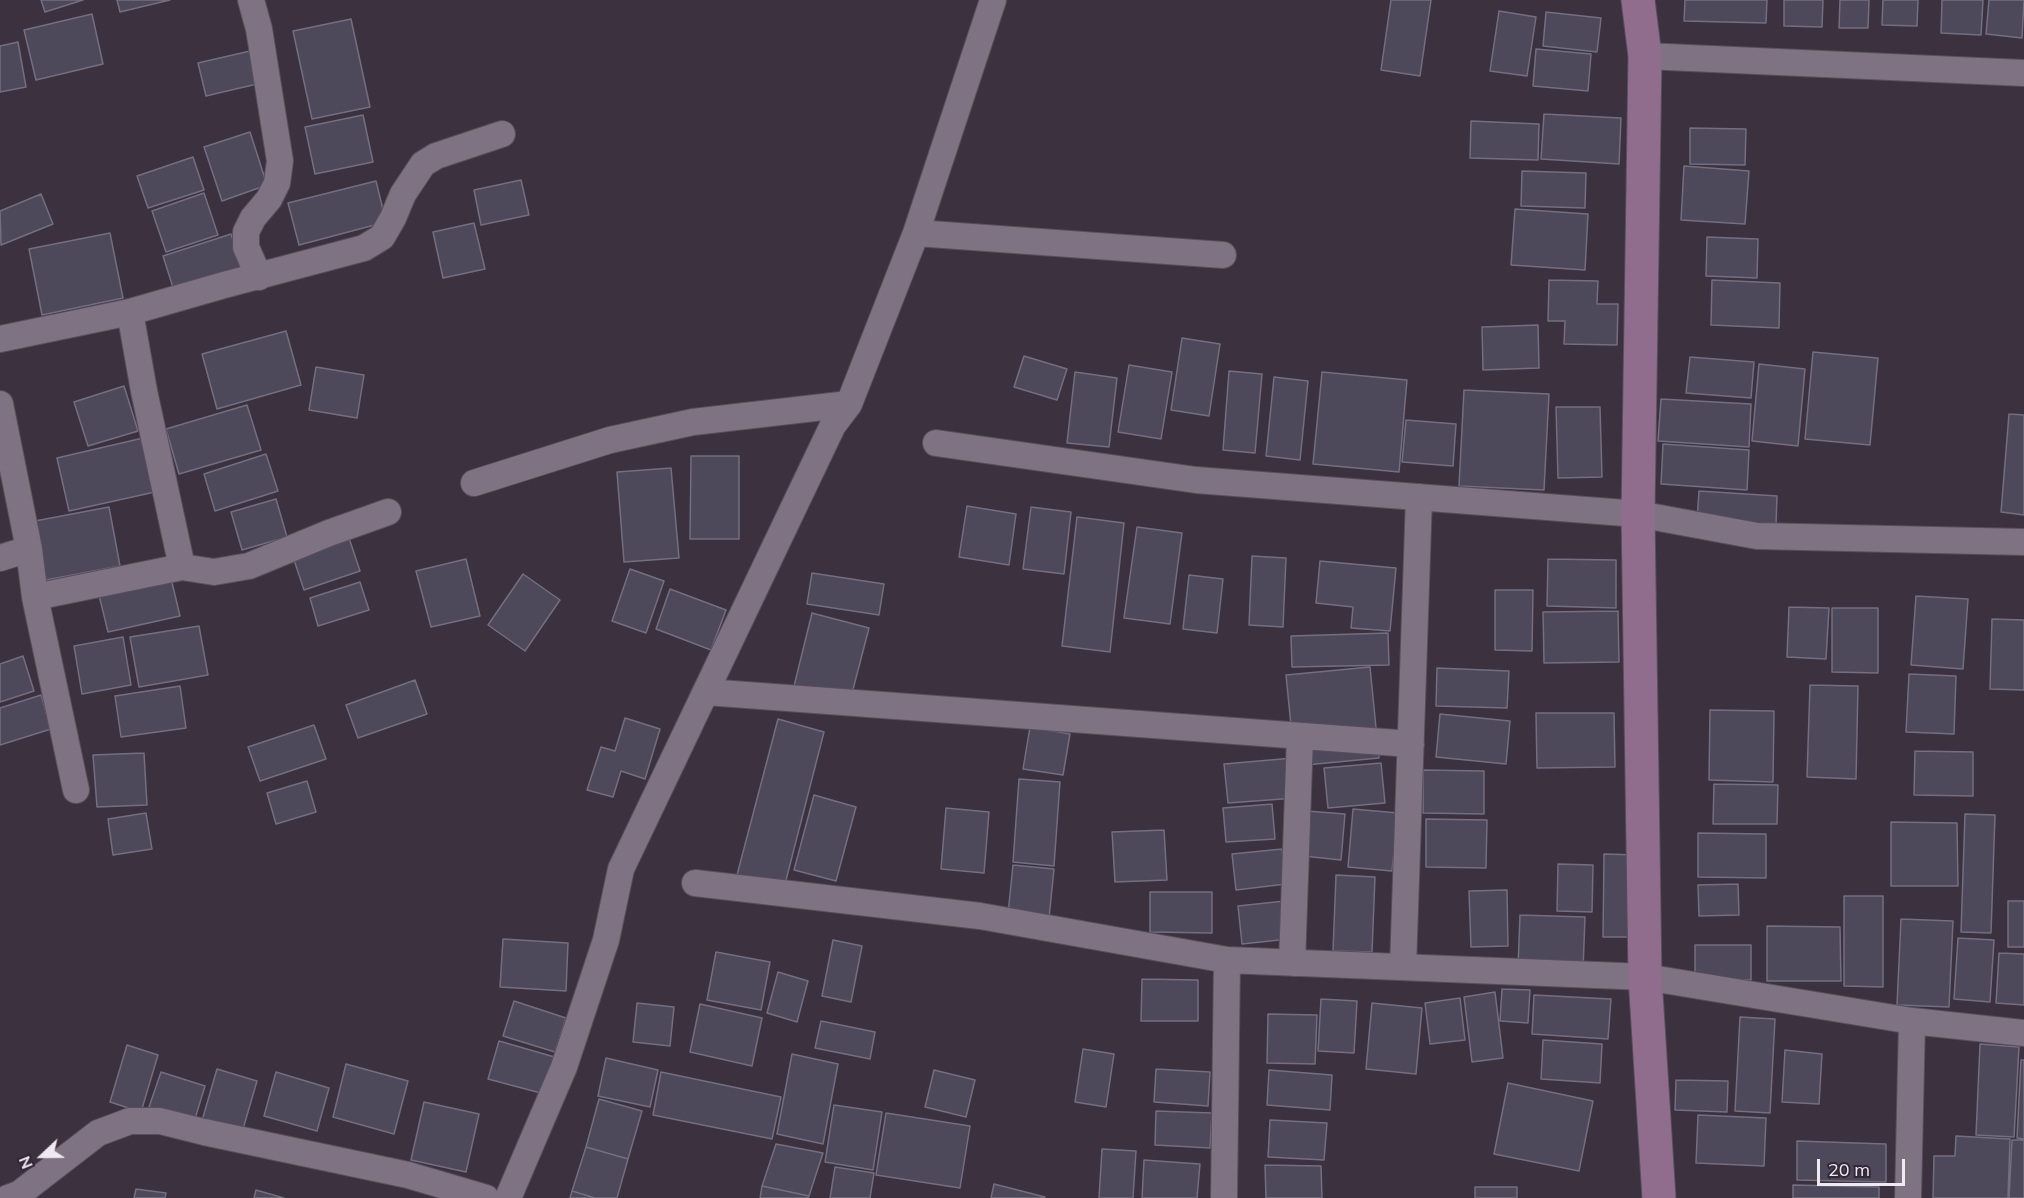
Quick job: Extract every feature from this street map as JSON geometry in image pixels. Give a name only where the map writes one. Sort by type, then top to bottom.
[{"type":"street","points":[[251,0],[259,29],[280,161],[277,183],[246,232],[246,247],[259,277]]},
{"type":"street","points":[[508,1198],[564,1067],[606,940],[621,869],[833,425],[849,404],[916,233],[993,0]]},
{"type":"street","points":[[1638,0],[1645,57],[1638,514],[1645,977],[1659,1198]]},
{"type":"street","points":[[1645,57],[2024,73]]},
{"type":"street","points":[[0,339],[130,312],[364,248],[382,237],[403,194],[423,164],[436,156],[502,134]]},
{"type":"street","points":[[916,233],[1223,255]]},
{"type":"street","points":[[130,312],[144,391],[182,567]]},
{"type":"street","points":[[0,404],[29,549],[35,597],[76,790]]},
{"type":"street","points":[[474,483],[609,440],[726,417],[849,404]]},
{"type":"street","points":[[936,443],[1196,480],[1638,514],[1757,536],[2024,542]]},
{"type":"street","points":[[1403,967],[1419,497]]},
{"type":"street","points":[[35,597],[182,567],[214,572],[249,566],[388,512]]},
{"type":"street","points":[[0,558],[29,549]]},
{"type":"street","points":[[706,692],[1411,744]]},
{"type":"street","points":[[1292,963],[1300,736]]},
{"type":"street","points":[[695,883],[980,916],[1227,960],[1645,977],[1912,1021],[2024,1033]]},
{"type":"street","points":[[1224,1198],[1227,960]]},
{"type":"street","points":[[1908,1198],[1912,1021]]},
{"type":"street","points":[[8,1198],[19,1194],[98,1133],[130,1120],[160,1120],[204,1132],[408,1175],[486,1198]]},
{"type":"building","points":[[41,0],[83,0],[45,12]]},
{"type":"building","points":[[117,0],[170,0],[120,12]]},
{"type":"building","points":[[1391,0],[1431,0],[1420,76],[1381,70]]},
{"type":"building","points":[[1685,0],[1767,0],[1766,23],[1684,21]]},
{"type":"building","points":[[1784,0],[1823,0],[1822,27],[1784,26]]},
{"type":"building","points":[[1840,0],[1869,0],[1868,28],[1839,28]]},
{"type":"building","points":[[1883,0],[1918,0],[1917,26],[1882,25]]},
{"type":"building","points":[[1942,0],[1983,0],[1981,35],[1941,33]]},
{"type":"building","points":[[1989,0],[2024,0],[2022,38],[1986,34]]},
{"type":"building","points":[[1499,11],[1536,17],[1527,76],[1490,71]]},
{"type":"building","points":[[1546,12],[1601,18],[1597,52],[1543,46]]},
{"type":"building","points":[[92,14],[103,64],[36,80],[24,30]]},
{"type":"building","points":[[351,19],[370,107],[312,119],[293,31]]},
{"type":"building","points":[[18,42],[26,87],[0,92],[0,46]]},
{"type":"building","points":[[1536,49],[1591,54],[1588,91],[1533,86]]},
{"type":"building","points":[[250,51],[257,84],[206,96],[198,63]]},
{"type":"building","points":[[1544,114],[1621,118],[1619,164],[1541,159]]},
{"type":"building","points":[[363,115],[373,162],[315,174],[305,127]]},
{"type":"building","points":[[1471,121],[1539,124],[1538,160],[1470,158]]},
{"type":"building","points":[[1690,128],[1746,129],[1745,165],[1690,164]]},
{"type":"building","points":[[250,132],[267,185],[222,201],[204,147]]},
{"type":"building","points":[[193,157],[204,190],[148,208],[137,176]]},
{"type":"building","points":[[1684,166],[1749,171],[1745,224],[1681,220]]},
{"type":"building","points":[[1522,171],[1586,173],[1585,208],[1521,206]]},
{"type":"building","points":[[521,180],[529,215],[481,225],[474,190]]},
{"type":"building","points":[[376,181],[386,222],[299,245],[288,203]]},
{"type":"building","points":[[204,193],[218,235],[166,252],[152,211]]},
{"type":"building","points":[[41,194],[53,224],[1,245],[0,211]]},
{"type":"building","points":[[1515,209],[1588,214],[1585,270],[1511,265]]},
{"type":"building","points":[[474,223],[485,269],[443,278],[433,232]]},
{"type":"building","points":[[110,233],[123,298],[42,315],[29,249]]},
{"type":"building","points":[[231,234],[243,273],[175,294],[163,256]]},
{"type":"building","points":[[1707,237],[1758,239],[1757,278],[1706,276]]},
{"type":"building","points":[[1549,280],[1598,281],[1597,304],[1618,304],[1617,345],[1564,344],[1565,321],[1548,321]]},
{"type":"building","points":[[1712,280],[1780,283],[1779,328],[1711,325]]},
{"type":"building","points":[[1538,325],[1539,368],[1483,370],[1482,327]]},
{"type":"building","points":[[286,331],[301,385],[217,409],[202,354]]},
{"type":"building","points":[[1182,338],[1220,344],[1209,416],[1171,410]]},
{"type":"building","points":[[1813,352],[1878,358],[1870,445],[1805,439]]},
{"type":"building","points":[[1024,356],[1067,369],[1057,400],[1014,387]]},
{"type":"building","points":[[1690,357],[1754,362],[1751,398],[1686,393]]},
{"type":"building","points":[[1759,364],[1805,369],[1798,446],[1752,441]]},
{"type":"building","points":[[1129,365],[1172,372],[1161,439],[1118,432]]},
{"type":"building","points":[[316,367],[364,375],[357,418],[309,410]]},
{"type":"building","points":[[1229,371],[1262,374],[1255,453],[1223,450]]},
{"type":"building","points":[[1075,372],[1117,378],[1109,447],[1067,443]]},
{"type":"building","points":[[1322,372],[1407,380],[1399,472],[1313,464]]},
{"type":"building","points":[[1274,377],[1308,381],[1300,460],[1266,456]]},
{"type":"building","points":[[124,386],[138,431],[88,446],[74,402]]},
{"type":"building","points":[[1464,390],[1549,394],[1544,490],[1459,486]]},
{"type":"building","points":[[1661,399],[1751,404],[1749,447],[1658,441]]},
{"type":"building","points":[[247,405],[261,450],[179,474],[166,429]]},
{"type":"building","points":[[1556,407],[1600,407],[1602,477],[1558,478]]},
{"type":"building","points":[[2009,414],[2024,415],[2024,515],[2001,512]]},
{"type":"building","points":[[1406,420],[1456,424],[1453,466],[1402,462]]},
{"type":"building","points":[[143,438],[155,492],[69,511],[57,458]]},
{"type":"building","points":[[1663,444],[1749,450],[1747,490],[1661,484]]},
{"type":"building","points":[[266,454],[278,491],[215,511],[204,474]]},
{"type":"building","points":[[691,456],[739,456],[739,539],[690,539]]},
{"type":"building","points":[[671,468],[679,558],[624,562],[617,472]]},
{"type":"building","points":[[1699,491],[1777,496],[1776,525],[1697,520]]},
{"type":"building","points":[[276,499],[287,537],[242,550],[231,512]]},
{"type":"building","points":[[967,506],[1016,514],[1009,565],[959,557]]},
{"type":"building","points":[[109,507],[120,566],[46,580],[35,521]]},
{"type":"building","points":[[1031,507],[1071,512],[1064,574],[1023,569]]},
{"type":"building","points":[[1077,517],[1124,523],[1110,652],[1062,646]]},
{"type":"building","points":[[1137,527],[1182,533],[1170,624],[1124,618]]},
{"type":"building","points":[[349,538],[360,571],[304,590],[293,557]]},
{"type":"building","points":[[1252,556],[1286,558],[1283,627],[1249,625]]},
{"type":"building","points":[[466,559],[480,616],[431,627],[416,571]]},
{"type":"building","points":[[1548,559],[1616,560],[1616,608],[1547,606]]},
{"type":"building","points":[[1320,561],[1396,568],[1390,631],[1351,628],[1353,607],[1316,603]]},
{"type":"building","points":[[630,569],[664,581],[646,633],[612,621]]},
{"type":"building","points":[[812,573],[884,584],[879,615],[807,604]]},
{"type":"building","points":[[170,574],[180,616],[108,632],[98,591]]},
{"type":"building","points":[[523,574],[560,600],[525,651],[488,625]]},
{"type":"building","points":[[1189,575],[1223,579],[1217,633],[1183,629]]},
{"type":"building","points":[[360,582],[369,610],[318,626],[310,598]]},
{"type":"building","points":[[670,589],[726,610],[711,650],[656,629]]},
{"type":"building","points":[[1495,590],[1533,590],[1532,651],[1495,650]]},
{"type":"building","points":[[1916,596],[1968,599],[1963,669],[1911,665]]},
{"type":"building","points":[[1789,607],[1829,608],[1826,659],[1787,657]]},
{"type":"building","points":[[1832,608],[1878,608],[1878,673],[1832,672]]},
{"type":"building","points":[[1618,611],[1619,662],[1544,663],[1543,612]]},
{"type":"building","points":[[812,613],[869,628],[850,701],[794,686]]},
{"type":"building","points":[[1992,619],[2024,620],[2024,690],[1990,689]]},
{"type":"building","points":[[199,626],[208,675],[139,687],[130,637]]},
{"type":"building","points":[[1388,633],[1389,665],[1292,667],[1291,636]]},
{"type":"building","points":[[123,637],[131,685],[82,694],[74,646]]},
{"type":"building","points":[[23,656],[34,691],[0,702],[0,664]]},
{"type":"building","points":[[1370,667],[1379,758],[1295,766],[1286,675]]},
{"type":"building","points":[[1437,668],[1509,671],[1507,708],[1436,706]]},
{"type":"building","points":[[1909,674],[1956,676],[1954,734],[1906,732]]},
{"type":"building","points":[[415,680],[427,714],[358,738],[346,705]]},
{"type":"building","points":[[1810,685],[1858,686],[1856,779],[1807,777]]},
{"type":"building","points":[[180,686],[186,728],[121,737],[115,696]]},
{"type":"building","points":[[41,695],[51,729],[0,745],[0,708]]},
{"type":"building","points":[[1710,710],[1774,711],[1773,782],[1709,780]]},
{"type":"building","points":[[1536,713],[1614,713],[1615,767],[1537,768]]},
{"type":"building","points":[[1440,714],[1510,721],[1506,764],[1436,757]]},
{"type":"building","points":[[625,718],[660,729],[645,779],[621,771],[613,797],[587,790],[601,747],[615,751]]},
{"type":"building","points":[[778,719],[824,732],[784,888],[737,875]]},
{"type":"building","points":[[314,725],[326,759],[260,781],[248,747]]},
{"type":"building","points":[[1030,727],[1070,734],[1063,775],[1023,769]]},
{"type":"building","points":[[1915,751],[1973,752],[1973,796],[1914,795]]},
{"type":"building","points":[[144,753],[147,805],[97,807],[93,755]]},
{"type":"building","points":[[1293,758],[1296,798],[1228,803],[1224,764]]},
{"type":"building","points":[[1381,763],[1385,803],[1328,808],[1324,768]]},
{"type":"building","points":[[1423,770],[1484,771],[1484,814],[1423,813]]},
{"type":"building","points":[[1019,779],[1060,782],[1054,866],[1013,862]]},
{"type":"building","points":[[307,781],[316,812],[276,824],[267,793]]},
{"type":"building","points":[[1714,784],[1778,785],[1777,824],[1713,824]]},
{"type":"building","points":[[814,795],[856,807],[836,881],[794,870]]},
{"type":"building","points":[[1272,804],[1275,839],[1226,842],[1223,808]]},
{"type":"building","points":[[946,808],[989,812],[984,873],[941,869]]},
{"type":"building","points":[[1353,809],[1398,813],[1392,871],[1348,867]]},
{"type":"building","points":[[1307,811],[1345,814],[1341,860],[1303,856]]},
{"type":"building","points":[[146,813],[152,849],[113,855],[108,819]]},
{"type":"building","points":[[1965,814],[1995,815],[1991,933],[1961,932]]},
{"type":"building","points":[[1426,819],[1487,820],[1486,868],[1426,867]]},
{"type":"building","points":[[1891,822],[1957,823],[1958,886],[1891,886]]},
{"type":"building","points":[[1164,830],[1167,880],[1115,882],[1112,832]]},
{"type":"building","points":[[1698,833],[1766,834],[1766,878],[1698,877]]},
{"type":"building","points":[[1282,849],[1286,884],[1236,890],[1232,854]]},
{"type":"building","points":[[1604,854],[1638,855],[1637,937],[1603,937]]},
{"type":"building","points":[[1558,864],[1593,865],[1592,912],[1557,911]]},
{"type":"building","points":[[1013,865],[1054,869],[1049,918],[1008,914]]},
{"type":"building","points":[[1336,875],[1375,877],[1372,952],[1333,951]]},
{"type":"building","points":[[1738,884],[1739,915],[1699,916],[1698,885]]},
{"type":"building","points":[[1507,890],[1508,946],[1471,947],[1469,891]]},
{"type":"building","points":[[1150,892],[1212,892],[1212,933],[1150,932]]},
{"type":"building","points":[[1844,896],[1883,896],[1883,987],[1844,986]]},
{"type":"building","points":[[1294,900],[1298,938],[1242,944],[1238,906]]},
{"type":"building","points":[[2008,901],[2024,901],[2024,947],[2008,947]]},
{"type":"building","points":[[1520,915],[1585,917],[1583,970],[1518,967]]},
{"type":"building","points":[[1901,919],[1953,921],[1949,1007],[1897,1005]]},
{"type":"building","points":[[1767,926],[1840,927],[1841,981],[1767,981]]},
{"type":"building","points":[[1958,938],[1994,940],[1990,1002],[1954,999]]},
{"type":"building","points":[[503,939],[568,943],[566,991],[500,987]]},
{"type":"building","points":[[833,940],[862,946],[851,1002],[822,996]]},
{"type":"building","points":[[1695,945],[1751,945],[1751,980],[1695,979]]},
{"type":"building","points":[[716,952],[770,962],[761,1010],[707,1000]]},
{"type":"building","points":[[1999,953],[2024,954],[2024,1005],[1996,1003]]},
{"type":"building","points":[[778,972],[808,981],[797,1022],[767,1013]]},
{"type":"building","points":[[1142,979],[1198,980],[1198,1021],[1141,1021]]},
{"type":"building","points":[[1502,989],[1530,990],[1528,1023],[1500,1021]]},
{"type":"building","points":[[1495,992],[1503,1058],[1472,1062],[1464,997]]},
{"type":"building","points":[[1534,995],[1611,999],[1608,1039],[1532,1034]]},
{"type":"building","points":[[1460,998],[1465,1040],[1430,1044],[1425,1003]]},
{"type":"building","points":[[1321,999],[1357,1001],[1354,1053],[1318,1051]]},
{"type":"building","points":[[514,1001],[566,1018],[555,1052],[503,1036]]},
{"type":"building","points":[[637,1003],[674,1007],[670,1046],[633,1042]]},
{"type":"building","points":[[1372,1003],[1422,1008],[1416,1074],[1366,1069]]},
{"type":"building","points":[[700,1004],[762,1018],[752,1066],[690,1052]]},
{"type":"building","points":[[1268,1014],[1317,1015],[1315,1064],[1267,1063]]},
{"type":"building","points":[[1740,1017],[1775,1019],[1770,1113],[1735,1111]]},
{"type":"building","points":[[821,1021],[875,1032],[870,1059],[815,1048]]},
{"type":"building","points":[[1543,1040],[1602,1044],[1600,1083],[1541,1079]]},
{"type":"building","points":[[499,1041],[558,1058],[548,1095],[488,1079]]},
{"type":"building","points":[[1980,1044],[2019,1047],[2014,1137],[1976,1135]]},
{"type":"building","points":[[127,1045],[158,1055],[141,1112],[110,1102]]},
{"type":"building","points":[[1083,1049],[1114,1054],[1106,1107],[1075,1102]]},
{"type":"building","points":[[1785,1050],[1822,1054],[1819,1104],[1782,1102]]},
{"type":"building","points":[[792,1054],[838,1064],[823,1144],[777,1134]]},
{"type":"building","points":[[606,1058],[658,1070],[650,1107],[598,1096]]},
{"type":"building","points":[[2021,1060],[2024,1060],[2024,1139],[2017,1138]]},
{"type":"building","points":[[346,1064],[408,1081],[394,1134],[333,1117]]},
{"type":"building","points":[[217,1069],[257,1081],[241,1136],[201,1124]]},
{"type":"building","points":[[1156,1069],[1210,1072],[1208,1106],[1154,1102]]},
{"type":"building","points":[[934,1070],[975,1080],[966,1117],[925,1107]]},
{"type":"building","points":[[1269,1070],[1332,1075],[1330,1110],[1267,1105]]},
{"type":"building","points":[[161,1072],[205,1086],[194,1122],[149,1107]]},
{"type":"building","points":[[276,1072],[329,1088],[317,1131],[264,1116]]},
{"type":"building","points":[[661,1072],[781,1097],[772,1139],[653,1115]]},
{"type":"building","points":[[1676,1080],[1728,1081],[1727,1112],[1675,1110]]},
{"type":"building","points":[[1508,1083],[1593,1101],[1579,1171],[1494,1154]]},
{"type":"building","points":[[599,1099],[642,1111],[628,1159],[586,1147]]},
{"type":"building","points":[[424,1102],[479,1114],[466,1172],[411,1160]]},
{"type":"building","points":[[834,1105],[882,1112],[873,1170],[825,1162]]},
{"type":"building","points":[[1156,1111],[1212,1113],[1210,1148],[1155,1145]]},
{"type":"building","points":[[886,1113],[970,1126],[960,1188],[876,1175]]},
{"type":"building","points":[[1698,1115],[1766,1118],[1764,1166],[1696,1163]]},
{"type":"building","points":[[1270,1120],[1327,1123],[1324,1160],[1268,1157]]},
{"type":"building","points":[[1956,1136],[2010,1139],[2008,1198],[1933,1198],[1934,1156],[1955,1156]]},
{"type":"building","points":[[2012,1140],[2024,1140],[2024,1198],[2009,1198]]},
{"type":"building","points":[[1797,1141],[1886,1144],[1886,1182],[1797,1180]]},
{"type":"building","points":[[776,1144],[823,1153],[809,1196],[762,1186]]},
{"type":"building","points":[[586,1147],[628,1159],[617,1198],[595,1198],[572,1191]]},
{"type":"building","points":[[1102,1149],[1136,1151],[1133,1198],[1099,1198]]},
{"type":"building","points":[[1144,1160],[1200,1164],[1197,1198],[1142,1198]]},
{"type":"building","points":[[1265,1165],[1321,1166],[1322,1198],[1266,1198]]},
{"type":"building","points":[[835,1167],[874,1173],[870,1198],[830,1198]]},
{"type":"building","points":[[994,1184],[1045,1197],[991,1198]]},
{"type":"building","points":[[1793,1185],[1879,1187],[1879,1198],[1793,1198]]},
{"type":"building","points":[[762,1186],[809,1196],[808,1198],[760,1198]]},
{"type":"building","points":[[1475,1187],[1517,1187],[1517,1198],[1475,1198]]},
{"type":"building","points":[[136,1189],[166,1193],[165,1198],[134,1198]]},
{"type":"building","points":[[256,1190],[284,1198],[254,1198]]},
{"type":"building","points":[[572,1191],[595,1198],[570,1198]]}]
